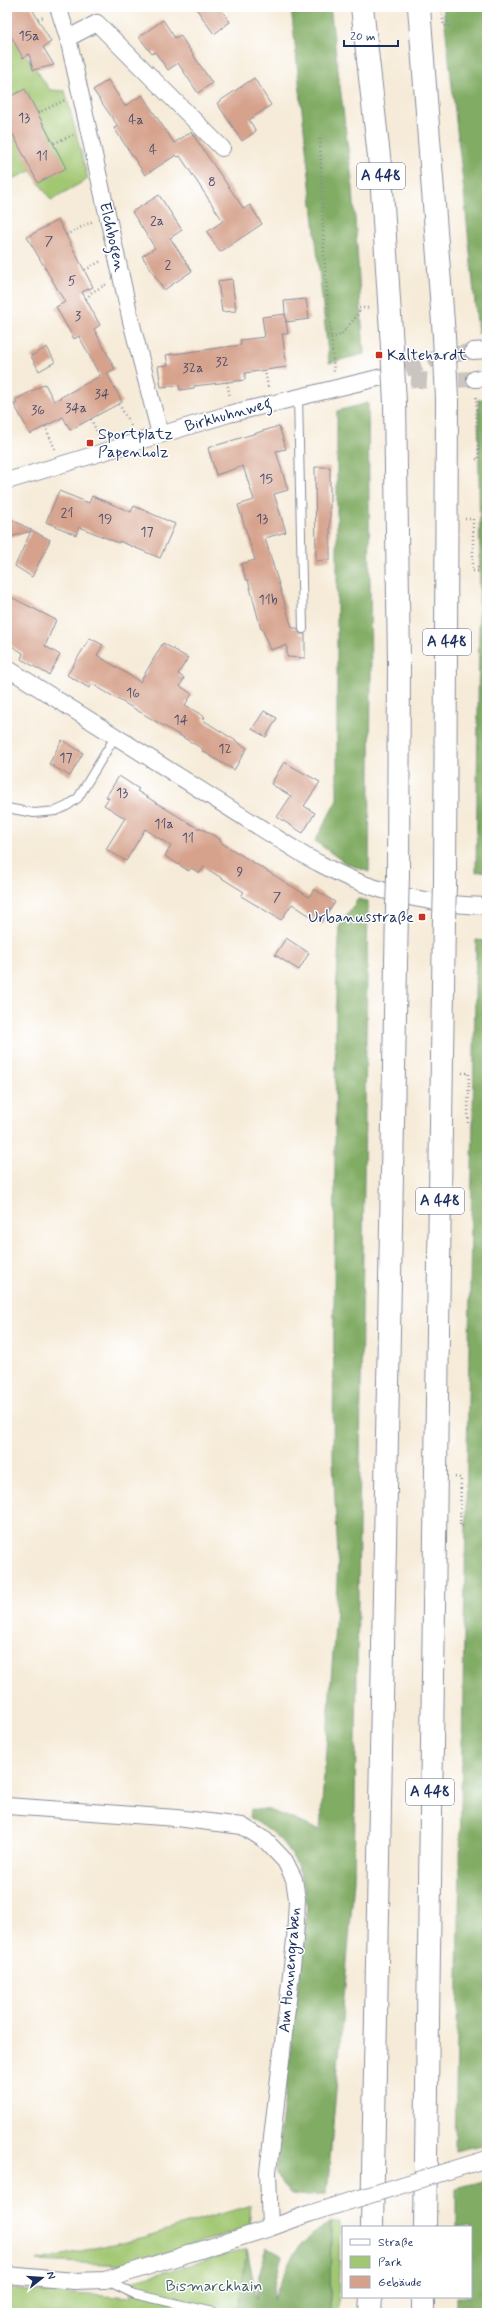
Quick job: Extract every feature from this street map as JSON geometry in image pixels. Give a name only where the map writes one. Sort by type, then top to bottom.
[{"type":"highway","name":"A 448","points":[[362,7],[381,174],[392,347],[395,403],[399,662],[398,875],[372,2226]]},
{"type":"highway","name":"A 448","points":[[418,13],[444,336],[447,399],[443,1072],[434,1505],[425,2226]]},
{"type":"highway","points":[[370,2298],[370,2313]]},
{"type":"highway","points":[[423,2298],[423,2313]]},
{"type":"street","name":"Elchbogen","points":[[58,7],[68,38],[121,276],[149,396],[160,434]]},
{"type":"street","points":[[68,38],[97,23],[222,148]]},
{"type":"street","name":"Birkhuhnweg","points":[[7,482],[160,434],[298,396],[382,377]]},
{"type":"street","points":[[7,668],[307,857],[348,878],[377,888],[438,902],[458,905],[487,906]]},
{"type":"street","name":"Am Honnengraben","points":[[7,1806],[176,1818],[242,1826],[265,1840],[286,1861],[294,1879],[297,1899],[295,1940],[268,2172],[270,2228]]},
{"type":"street","points":[[7,2275],[74,2281],[105,2280],[270,2228],[290,2220],[487,2159]]},
{"type":"lane","points":[[298,396],[303,629]]},
{"type":"lane","points":[[7,808],[34,813],[56,811],[68,806],[78,798],[115,737]]},
{"type":"lane","points":[[105,2280],[134,2294],[213,2312]]},
{"type":"path","points":[[441,7],[444,26],[448,26],[448,20]]},
{"type":"path","points":[[38,113],[80,92]]},
{"type":"path","points":[[320,139],[324,255],[336,387]]},
{"type":"path","points":[[66,235],[107,213]]},
{"type":"path","points":[[86,299],[92,292],[121,276]]},
{"type":"path","points":[[331,338],[341,335],[359,310]]},
{"type":"path","points":[[476,400],[479,459],[476,459]]},
{"type":"path","points":[[118,404],[139,441]]},
{"type":"path","points":[[45,426],[62,464]]},
{"type":"path","points":[[446,519],[473,519],[473,571],[478,571],[478,565]]},
{"type":"path","points":[[443,1072],[469,1073],[468,1123],[472,1123],[472,1120]]},
{"type":"green space","points":[[291,7],[330,7],[353,188],[364,354],[329,363]]},
{"type":"green space","points":[[443,7],[487,7],[487,329],[478,334],[463,182]]},
{"type":"green space","points":[[7,27],[50,90],[65,91],[88,179],[51,200],[31,171],[12,179],[7,170]]},
{"type":"green space","points":[[487,399],[487,871],[476,872],[480,554],[478,400]]},
{"type":"green space","points":[[368,403],[371,677],[369,872],[345,863],[315,841],[337,800],[337,411]]},
{"type":"green space","points":[[358,899],[368,901],[354,1881],[327,2195],[308,2196],[291,2194],[282,2184],[276,2171],[307,1907],[305,1891],[297,1865],[284,1844],[275,1835],[250,1818],[251,1809],[269,1810],[320,1830],[335,1626],[338,1557],[333,1462],[336,996],[340,925]]},
{"type":"green space","points":[[476,940],[487,941],[487,2144],[455,2151]]},
{"type":"green space","points":[[487,2180],[487,2313],[456,2313],[456,2298],[472,2298],[472,2226],[456,2226],[456,2188]]},
{"type":"green space","points":[[251,2205],[249,2227],[128,2265],[36,2261],[144,2237]]},
{"type":"green space","points":[[331,2223],[340,2223],[338,2313],[330,2313]]},
{"type":"green space","points":[[331,2223],[330,2313],[238,2313],[247,2249],[257,2299],[259,2274],[267,2248],[282,2256],[275,2279],[273,2300],[293,2256],[307,2239]]},
{"type":"green space","name":"Bismarckhain","points":[[247,2249],[238,2313],[7,2313],[7,2289],[131,2298],[128,2282]]},
{"type":"building","points":[[7,7],[31,7],[51,42],[43,47],[54,65],[33,70],[29,54],[23,58],[7,29]]},
{"type":"building","points":[[195,7],[219,7],[230,22],[214,34]]},
{"type":"building","points":[[163,20],[175,38],[180,35],[212,83],[198,93],[178,63],[168,70],[155,52],[152,54],[139,37]]},
{"type":"building","points":[[254,78],[271,105],[249,120],[256,131],[242,141],[217,103]]},
{"type":"building","points":[[108,80],[125,106],[142,95],[174,143],[191,132],[244,209],[250,205],[262,224],[220,252],[207,232],[223,221],[180,156],[178,157],[176,155],[145,175],[114,128],[118,126],[93,90]]},
{"type":"building","points":[[25,89],[66,168],[38,183],[7,123],[7,98]]},
{"type":"building","points":[[159,195],[182,230],[170,238],[192,271],[164,290],[142,256],[155,248],[132,212]]},
{"type":"building","points":[[58,220],[93,287],[82,292],[100,325],[94,329],[115,369],[107,373],[122,402],[70,430],[63,417],[30,434],[14,404],[17,403],[15,400],[45,384],[54,401],[100,376],[79,336],[74,339],[56,307],[65,302],[27,237]]},
{"type":"building","points":[[232,279],[236,311],[222,312],[218,281]]},
{"type":"building","points":[[306,299],[309,319],[286,322],[284,301]]},
{"type":"building","points":[[285,314],[288,334],[282,334],[287,367],[245,373],[245,380],[194,386],[194,388],[180,390],[179,385],[161,387],[158,366],[168,365],[166,355],[241,345],[240,340],[265,337],[262,317]]},
{"type":"building","points":[[47,347],[55,362],[39,371],[31,356]]},
{"type":"building","points":[[279,426],[286,449],[276,451],[288,490],[274,494],[286,532],[265,538],[292,628],[297,628],[300,634],[305,634],[305,658],[287,657],[287,645],[270,650],[262,628],[261,629],[248,580],[246,580],[241,564],[255,560],[238,505],[254,500],[243,466],[216,475],[208,448]]},
{"type":"building","points":[[315,467],[330,467],[330,560],[316,561]]},
{"type":"building","points":[[59,491],[89,503],[92,496],[131,512],[134,506],[175,524],[160,558],[119,541],[119,543],[79,527],[76,535],[46,522]]},
{"type":"building","points":[[7,517],[50,540],[32,577],[15,566],[31,531],[7,538]]},
{"type":"building","points":[[7,595],[56,620],[45,646],[60,655],[49,675],[21,659],[23,653],[7,643]]},
{"type":"building","points":[[90,638],[103,645],[97,655],[140,682],[163,643],[188,658],[178,674],[184,678],[180,686],[192,694],[185,705],[205,717],[203,720],[247,748],[234,770],[202,751],[203,749],[92,684],[89,688],[67,675]]},
{"type":"building","points":[[264,711],[277,718],[266,737],[252,729]]},
{"type":"building","points":[[62,740],[83,753],[70,776],[49,764]]},
{"type":"building","points":[[284,762],[320,782],[304,806],[315,813],[303,833],[277,817],[291,796],[271,784]]},
{"type":"building","points":[[119,776],[139,789],[137,791],[199,829],[199,827],[221,840],[220,842],[309,897],[314,889],[335,902],[321,923],[292,904],[281,920],[241,896],[244,892],[204,867],[200,873],[191,868],[189,871],[165,856],[171,846],[145,829],[126,861],[106,849],[125,818],[104,805],[109,798],[106,797]]},
{"type":"building","points":[[286,938],[309,953],[299,970],[275,955]]},
{"type":"tunnel","points":[[383,377],[433,359],[473,351]]},
{"type":"tunnel","points":[[387,378],[434,381],[475,379]]},
{"type":"place","name":"Kaltehardt","points":[[379,355]]},
{"type":"place","name":"Sportplatz Papenholz","points":[[90,443]]},
{"type":"place","name":"Urbanusstraße","points":[[422,917]]}]
